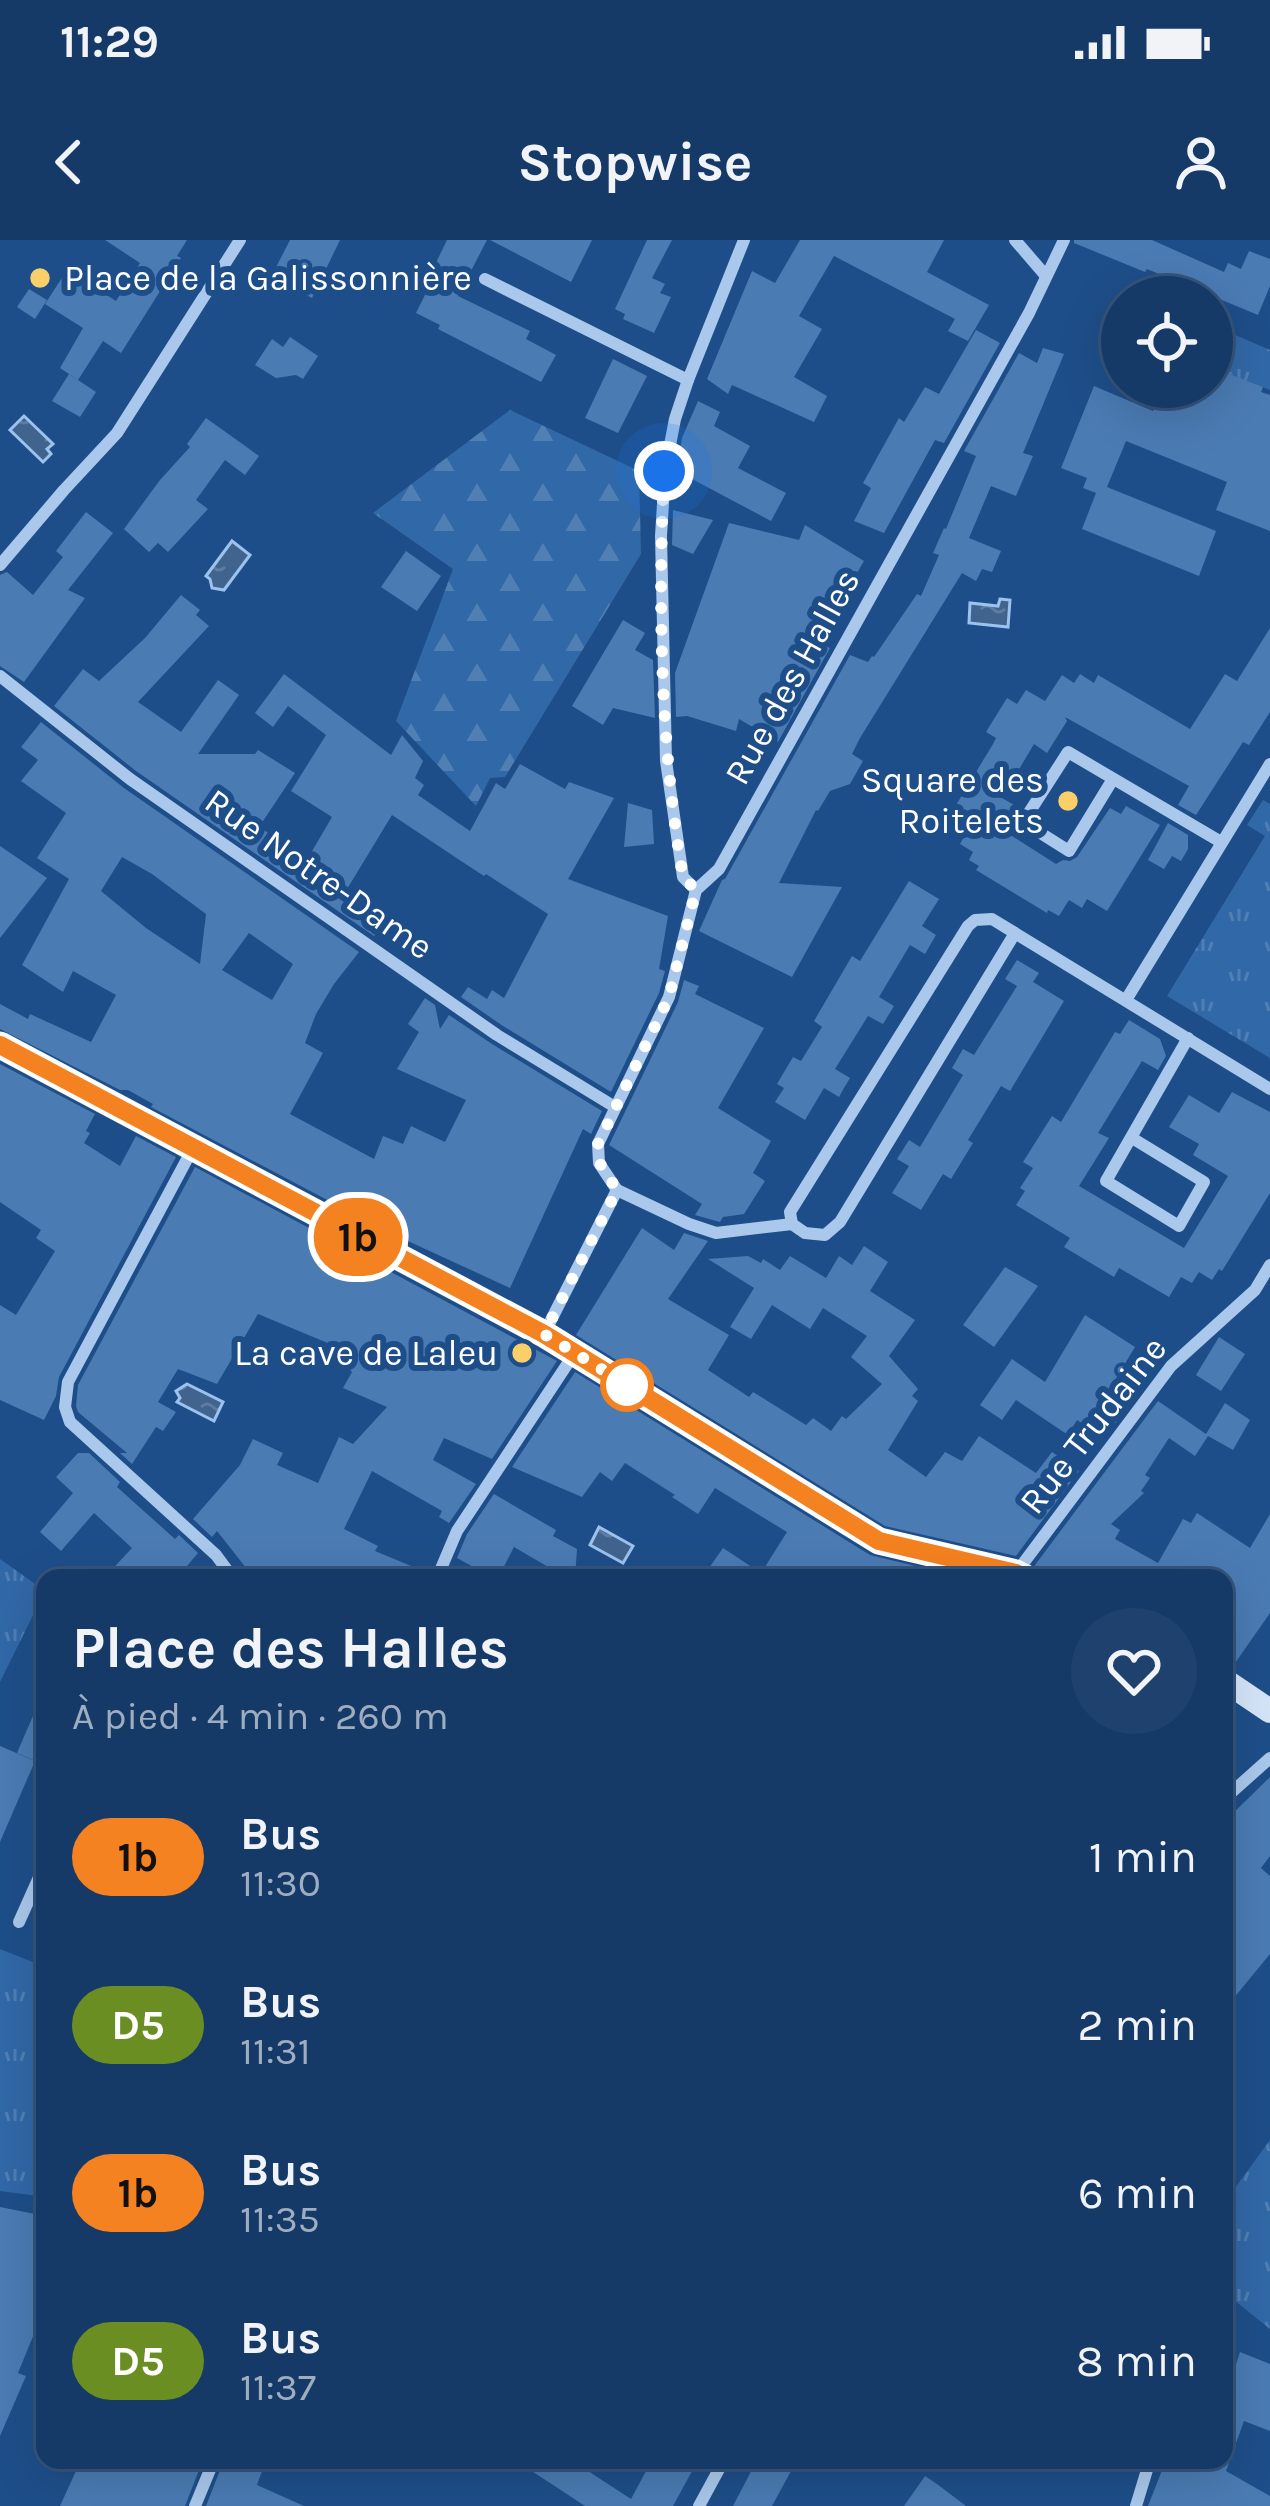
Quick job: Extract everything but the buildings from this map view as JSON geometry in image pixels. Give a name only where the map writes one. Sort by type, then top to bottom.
[{"type":"main road","points":[[0,1045],[544,1334],[879,1541],[993,1569]]},
{"type":"main road","points":[[1233,1686],[1270,1711]]},
{"type":"street","points":[[0,566],[117,433],[240,240]]},
{"type":"street","points":[[744,240],[688,380],[664,471],[666,761],[683,877],[696,890],[669,997],[602,1134],[599,1162],[617,1190],[716,1233],[792,1224],[805,1233],[825,1235],[840,1222],[1015,933]]},
{"type":"street","points":[[1015,240],[1046,276]]},
{"type":"street","name":"Rue des Halles","points":[[696,890],[719,869],[1029,314],[1064,240]]},
{"type":"street","points":[[485,279],[688,380]]},
{"type":"street","name":"Rue Notre-Dame","points":[[0,676],[130,779],[497,1035],[615,1107]]},
{"type":"street","points":[[1113,779],[1069,851],[1024,822],[1068,752],[1221,842]]},
{"type":"street","points":[[1126,1000],[1270,764]]},
{"type":"street","points":[[792,1224],[790,1212],[975,920],[992,919],[1270,1089]]},
{"type":"street","points":[[1132,1138],[1204,1182],[1179,1226],[1106,1181],[1188,1039]]},
{"type":"street","points":[[194,1147],[68,1382],[65,1407],[70,1422],[216,1555],[225,1569]]},
{"type":"street","points":[[544,1334],[617,1190]]},
{"type":"street","name":"Rue Trudaine","points":[[1026,1569],[1171,1366],[1255,1290],[1270,1265]]},
{"type":"street","points":[[441,1569],[457,1532],[574,1353]]},
{"type":"street","points":[[1233,1790],[1270,1757]]},
{"type":"street","points":[[19,1922],[36,1884]]},
{"type":"street","points":[[195,2506],[210,2469]]},
{"type":"street","points":[[699,2506],[719,2469]]},
{"type":"street","points":[[1136,2506],[1147,2469]]},
{"type":"green space","points":[[1233,334],[1270,350],[1270,390],[1233,375]]},
{"type":"green space","points":[[510,410],[639,471],[641,554],[505,777],[490,778],[476,806],[396,721],[453,569],[373,513]]},
{"type":"green space","points":[[1263,800],[1270,804],[1270,1058],[1167,996],[1265,836],[1247,825]]},
{"type":"green space","points":[[0,1559],[36,1585],[36,1609],[0,1682]]},
{"type":"green space","points":[[0,1949],[36,1963],[36,2196],[0,2191]]},
{"type":"green space","points":[[1270,2140],[1270,2329],[1233,2299],[1233,2191]]},
{"type":"water","points":[[24,416],[53,444],[43,462],[10,430]]},
{"type":"water","points":[[232,541],[250,555],[224,590],[212,588],[206,576]]},
{"type":"water","points":[[1000,599],[1010,600],[1008,627],[969,623],[970,603],[998,606]]},
{"type":"water","points":[[187,1384],[223,1402],[214,1421],[177,1402],[176,1391]]},
{"type":"water","points":[[599,1527],[633,1546],[623,1563],[590,1545]]},
{"type":"bus line","name":"1b","points":[[0,1045],[544,1334],[879,1541],[999,1569]]},
{"type":"place","name":"Place de la Galissonnière","points":[[40,278]]},
{"type":"place","name":"Square des Roitelets","points":[[1068,801]]},
{"type":"place","name":"La cave de Laleu","points":[[522,1353]]},
{"type":"route","points":[[627,1385],[642,1394],[544,1334],[617,1190],[599,1162],[598,1144],[669,997],[696,890],[683,877],[666,761],[664,471]]}]
